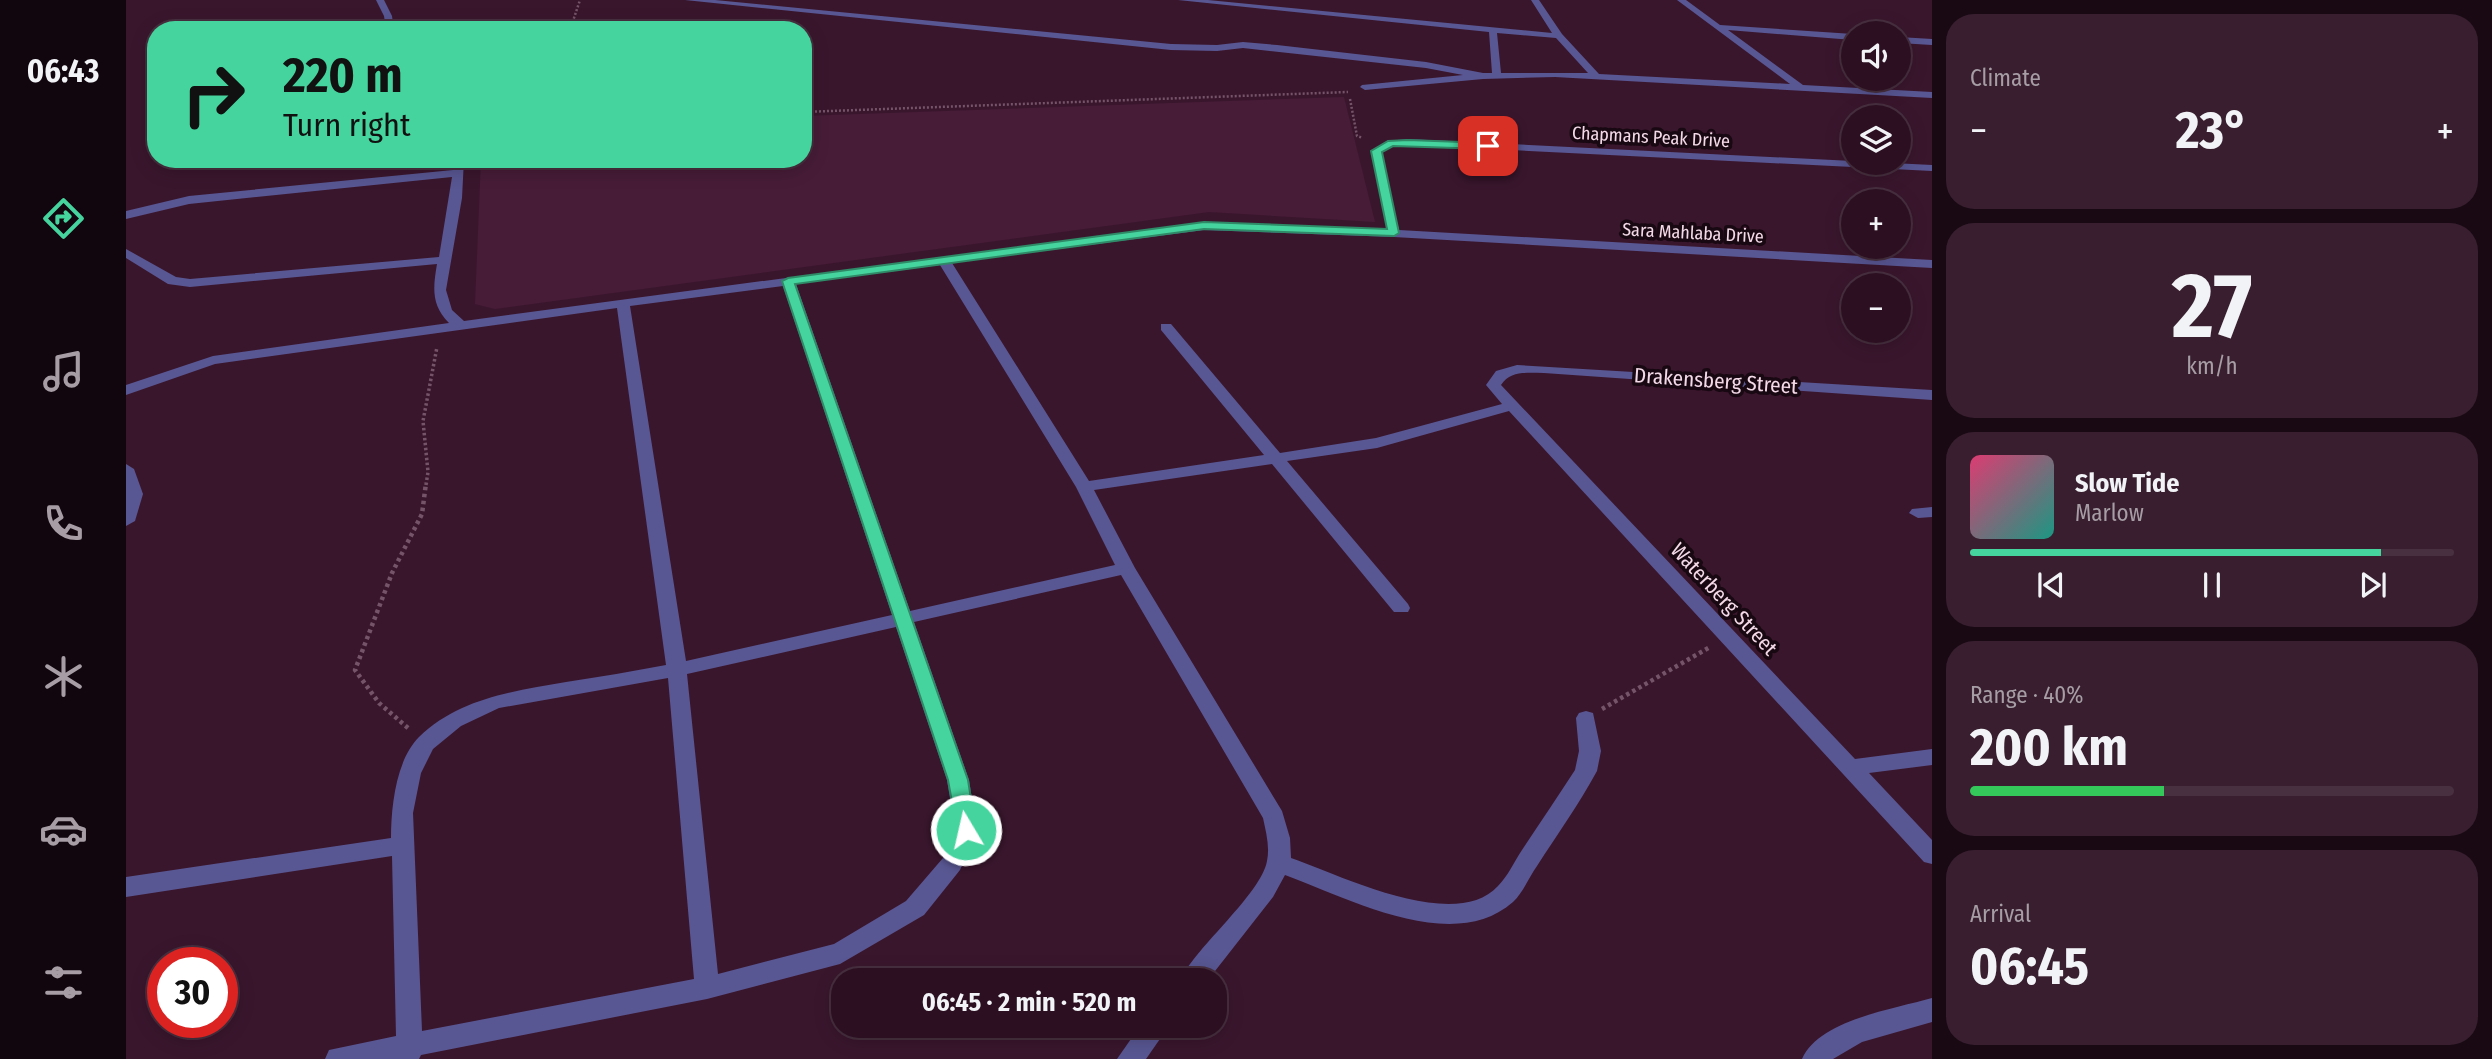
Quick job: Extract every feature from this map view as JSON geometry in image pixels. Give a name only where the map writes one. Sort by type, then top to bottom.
[{"type":"street","points":[[380,0],[389,21]]},
{"type":"street","points":[[689,0],[1171,47],[1217,48],[1243,45],[1277,48],[1426,65],[1483,76]]},
{"type":"street","points":[[1182,0],[1326,10],[1559,36]]},
{"type":"street","points":[[1535,0],[1559,36],[1595,75]]},
{"type":"street","points":[[1681,0],[1800,86]]},
{"type":"street","points":[[1720,27],[1841,36]]},
{"type":"street","points":[[1493,30],[1493,66],[1497,75]]},
{"type":"street","points":[[1911,41],[1932,42]]},
{"type":"street","points":[[1365,87],[1497,75],[1595,75],[1932,95]]},
{"type":"street","name":"Chapmans Peak Drive","points":[[1387,145],[1408,142],[1930,169]]},
{"type":"street","points":[[126,390],[213,360],[1204,226],[1394,233],[1376,156],[1376,151],[1387,145]]},
{"type":"street","points":[[126,215],[189,200],[442,168]]},
{"type":"street","points":[[458,168],[456,198],[439,290],[441,305],[450,318],[461,326]]},
{"type":"street","name":"Sara Mahlaba Drive","points":[[1394,233],[1932,264]]},
{"type":"street","points":[[126,253],[173,281],[190,283],[444,260]]},
{"type":"street","points":[[944,261],[1084,487],[1126,568],[1275,817],[1279,838],[1279,863],[1265,890],[1203,968]]},
{"type":"street","points":[[338,1059],[408,1053],[707,988],[840,953],[915,908],[952,863],[966,830],[958,780],[788,281]]},
{"type":"street","points":[[623,303],[677,670],[707,988]]},
{"type":"street","points":[[1166,327],[1401,608]]},
{"type":"street","name":"Drakensberg Street","points":[[1501,374],[1517,369],[1544,369],[1932,395]]},
{"type":"street","name":"Waterberg Street","points":[[1501,374],[1494,380],[1493,386],[1853,767],[1932,855]]},
{"type":"street","points":[[1084,487],[1377,443],[1511,406]]},
{"type":"street","points":[[126,468],[135,494],[126,521]]},
{"type":"street","points":[[408,1053],[402,813],[410,772],[425,744],[454,721],[495,702],[677,670],[1126,568]]},
{"type":"street","points":[[1279,863],[1419,912],[1465,915],[1486,907],[1506,894],[1586,771],[1590,751],[1586,718]]},
{"type":"street","points":[[1853,767],[1932,757]]},
{"type":"street","points":[[126,887],[402,845]]},
{"type":"street","points":[[1815,1059],[1820,1052],[1844,1036],[1932,1010]]},
{"type":"street","points":[[1130,1059],[1147,1038]]},
{"type":"path","points":[[573,21],[580,0]]},
{"type":"path","points":[[812,112],[1321,95],[1365,87]]},
{"type":"path","points":[[1349,92],[1357,136],[1387,145]]},
{"type":"path","points":[[425,744],[379,703],[355,670],[392,573],[422,514],[428,472],[423,421],[437,345],[461,326]]},
{"type":"path","points":[[1586,718],[1729,636]]},
{"type":"shaded area","points":[[1344,97],[1375,222],[1209,212],[495,309],[475,304],[481,168],[812,168],[812,116]]},
{"type":"route","points":[[966,830],[958,780],[788,281],[1204,226],[1245,225],[1394,233],[1376,151],[1391,143],[1408,142],[1488,146]]}]
